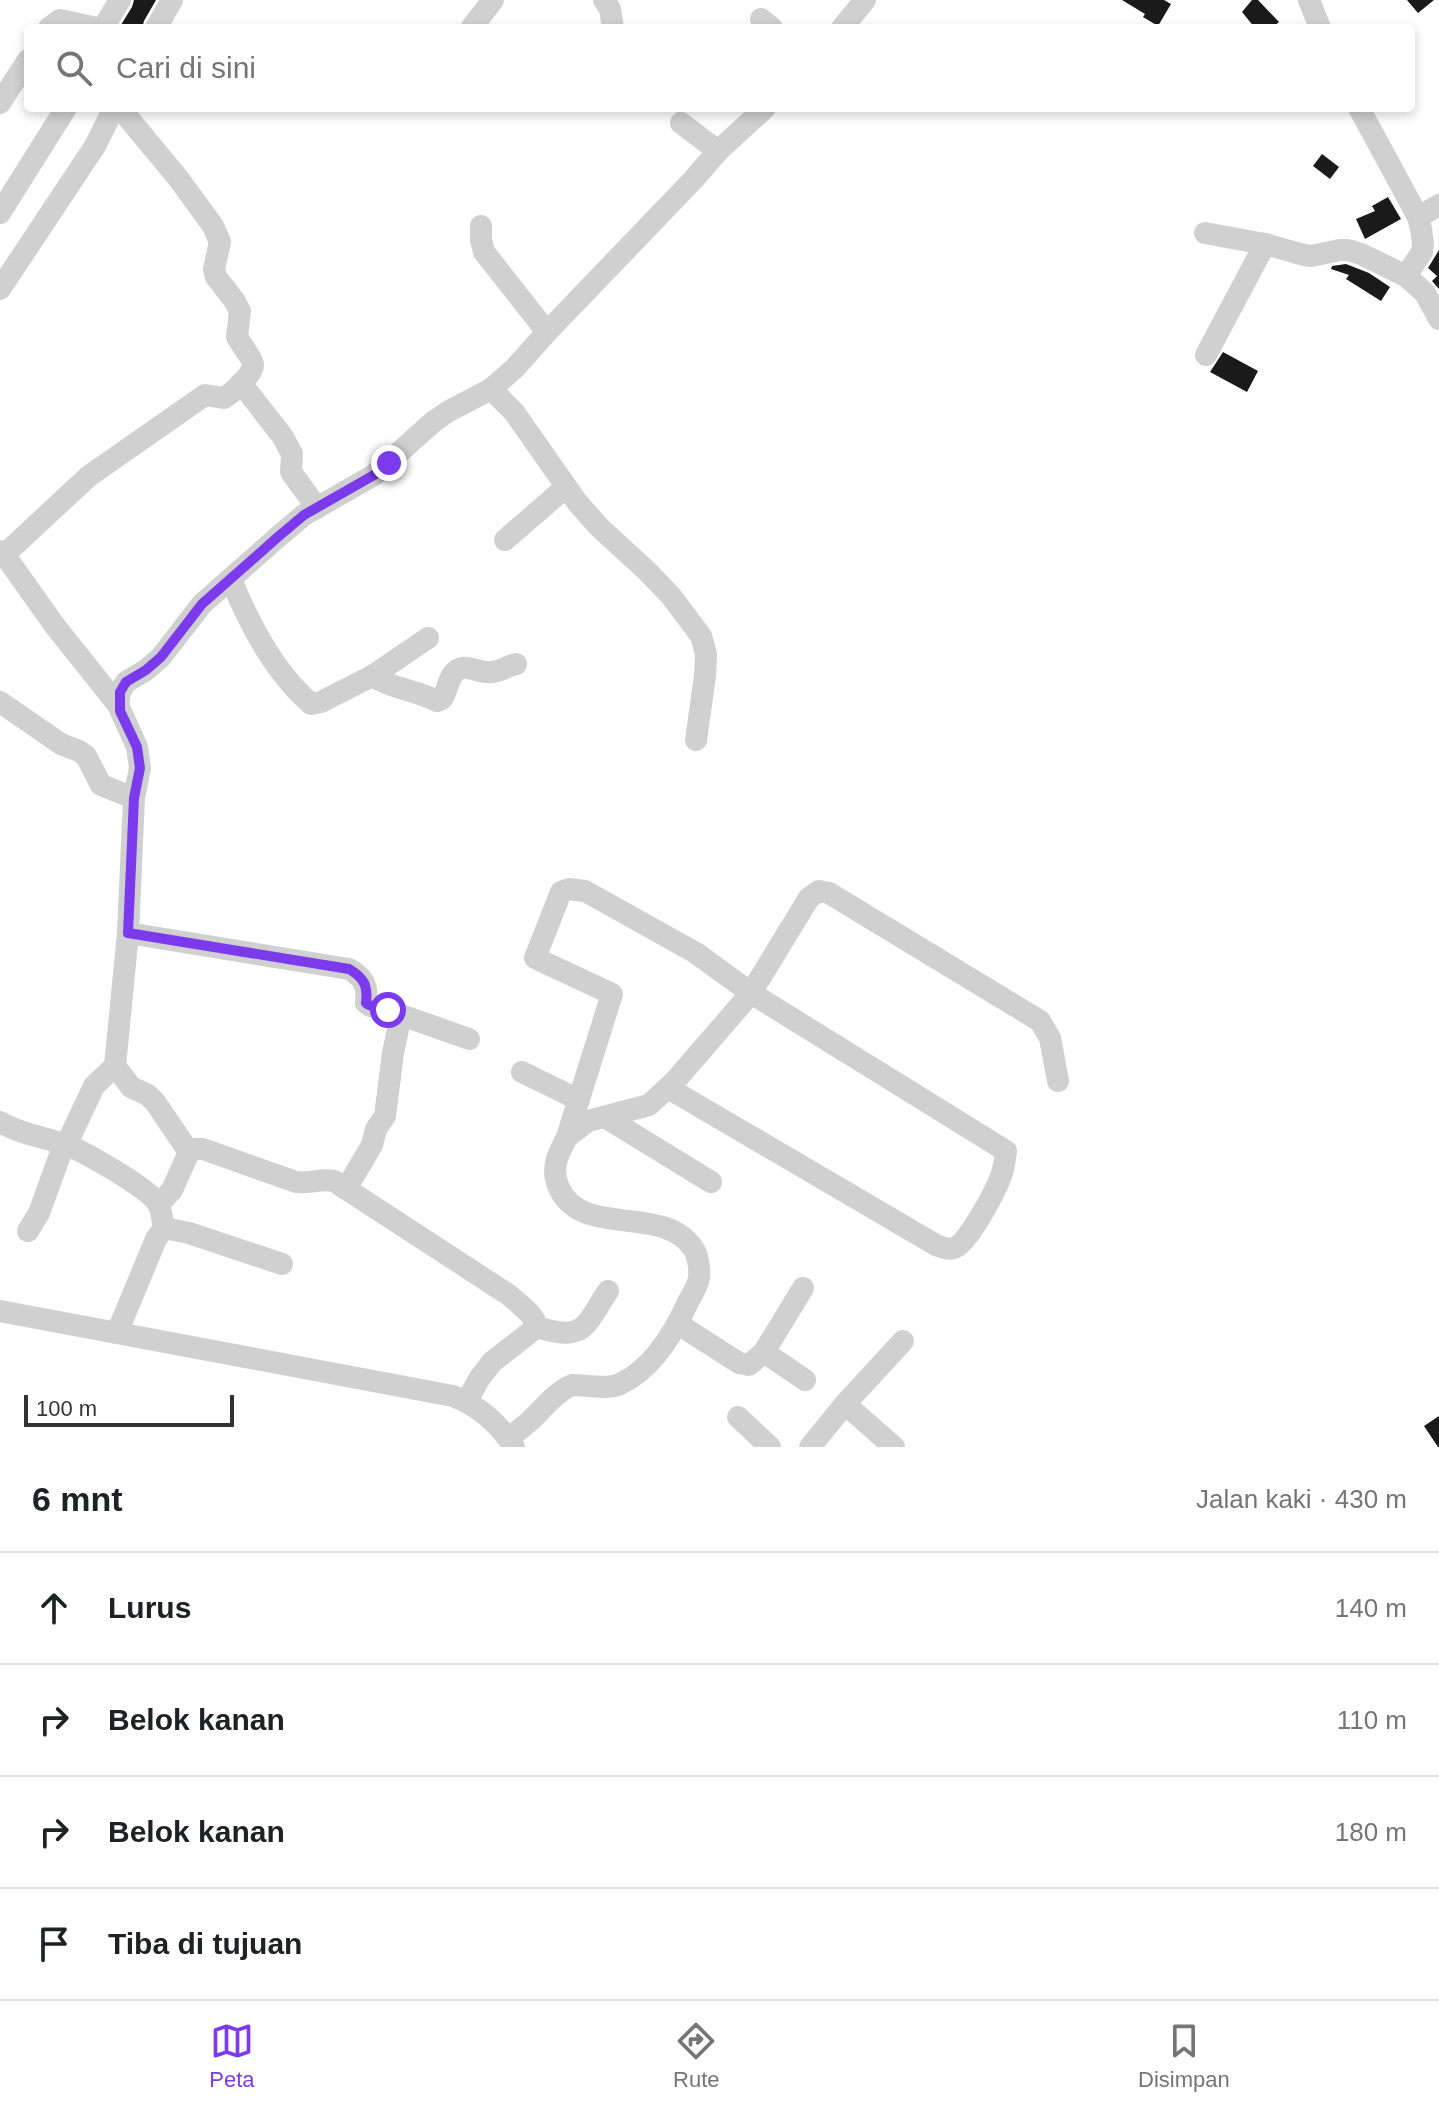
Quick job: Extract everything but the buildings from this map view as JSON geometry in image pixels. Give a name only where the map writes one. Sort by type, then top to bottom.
[{"type":"street","points":[[103,24],[120,0]]},
{"type":"street","points":[[158,24],[172,0]]},
{"type":"street","points":[[474,24],[493,0]]},
{"type":"street","points":[[604,0],[610,9],[612,24]]},
{"type":"street","points":[[845,24],[865,0]]},
{"type":"street","points":[[1309,0],[1318,24]]},
{"type":"street","points":[[54,24],[60,20],[80,24]]},
{"type":"street","points":[[0,103],[24,66]]},
{"type":"street","points":[[0,213],[63,112]]},
{"type":"street","points":[[0,289],[115,112]]},
{"type":"street","points":[[28,1231],[39,1213],[64,1144],[94,1086],[115,1066],[128,933],[134,798],[140,768],[137,747],[118,705],[2,553],[101,468],[205,395],[224,398],[251,372],[253,366],[253,360],[237,337],[240,311],[216,277],[214,269],[220,242],[217,234],[178,178],[120,112]]},
{"type":"street","points":[[118,705],[126,682],[161,657],[202,604],[304,515],[374,475],[433,422],[491,389],[515,368],[718,151],[761,112]]},
{"type":"street","points":[[1361,112],[1418,217],[1422,252],[1406,276]]},
{"type":"street","points":[[681,123],[718,151]]},
{"type":"street","points":[[1418,217],[1439,205]]},
{"type":"street","points":[[481,226],[484,252],[547,332]]},
{"type":"street","points":[[1205,233],[1311,256],[1348,250],[1361,254],[1406,276],[1425,293],[1439,319]]},
{"type":"street","points":[[1206,355],[1265,244]]},
{"type":"street","points":[[241,383],[283,437],[293,458],[291,472],[317,508]]},
{"type":"street","points":[[491,389],[514,412],[566,487],[599,527],[671,596],[701,636],[706,654],[705,676],[696,740]]},
{"type":"street","points":[[505,540],[566,487]]},
{"type":"street","points":[[231,579],[243,611],[259,638],[287,679],[311,704],[372,676],[428,638]]},
{"type":"street","points":[[372,676],[386,685],[437,701],[442,699],[452,674],[460,668],[486,673],[516,664]]},
{"type":"street","points":[[0,702],[61,744],[86,756],[101,785],[134,798]]},
{"type":"street","points":[[0,1311],[453,1396],[467,1401],[495,1423],[511,1443],[565,1388],[572,1385],[617,1386],[628,1379],[650,1360],[678,1324],[699,1280],[699,1267],[695,1250],[679,1234],[664,1227],[583,1212],[563,1196],[557,1184],[554,1170],[557,1155],[567,1137],[612,994],[535,958],[561,892],[569,889],[585,891],[696,953],[751,993],[1006,1151],[1003,1173],[988,1205],[961,1245],[952,1249],[936,1245],[668,1088]]},
{"type":"street","points":[[567,1137],[588,1121],[649,1105],[668,1088],[751,993],[809,898],[819,891],[829,893],[1040,1021],[1050,1038],[1058,1081]]},
{"type":"street","points":[[128,933],[349,969],[366,983],[366,1003],[370,1006],[385,1007],[469,1039]]},
{"type":"street","points":[[346,1189],[385,1116],[401,1015]]},
{"type":"street","points":[[115,1066],[131,1087],[155,1102],[189,1152]]},
{"type":"street","points":[[522,1072],[579,1100]]},
{"type":"street","points":[[605,1117],[711,1182]]},
{"type":"street","points":[[0,1122],[20,1132],[64,1144],[150,1194],[159,1204],[164,1228],[156,1239],[117,1333]]},
{"type":"street","points":[[159,1204],[172,1190],[193,1149],[203,1149],[296,1182],[334,1181],[509,1295],[536,1321],[537,1327]]},
{"type":"street","points":[[164,1228],[189,1233],[282,1264]]},
{"type":"street","points":[[678,1324],[739,1363],[749,1365],[764,1352],[803,1288]]},
{"type":"street","points":[[537,1327],[558,1334],[580,1331],[608,1291]]},
{"type":"street","points":[[467,1401],[492,1362],[537,1327]]},
{"type":"street","points":[[810,1447],[903,1341]]},
{"type":"street","points":[[764,1352],[805,1380]]},
{"type":"street","points":[[845,1404],[894,1447]]},
{"type":"street","points":[[738,1417],[770,1447]]},
{"type":"route","points":[[388,1010],[366,1003],[366,983],[349,969],[128,933],[134,798],[140,768],[137,747],[118,705],[126,682],[161,657],[202,604],[304,515],[374,475],[389,463]]}]
